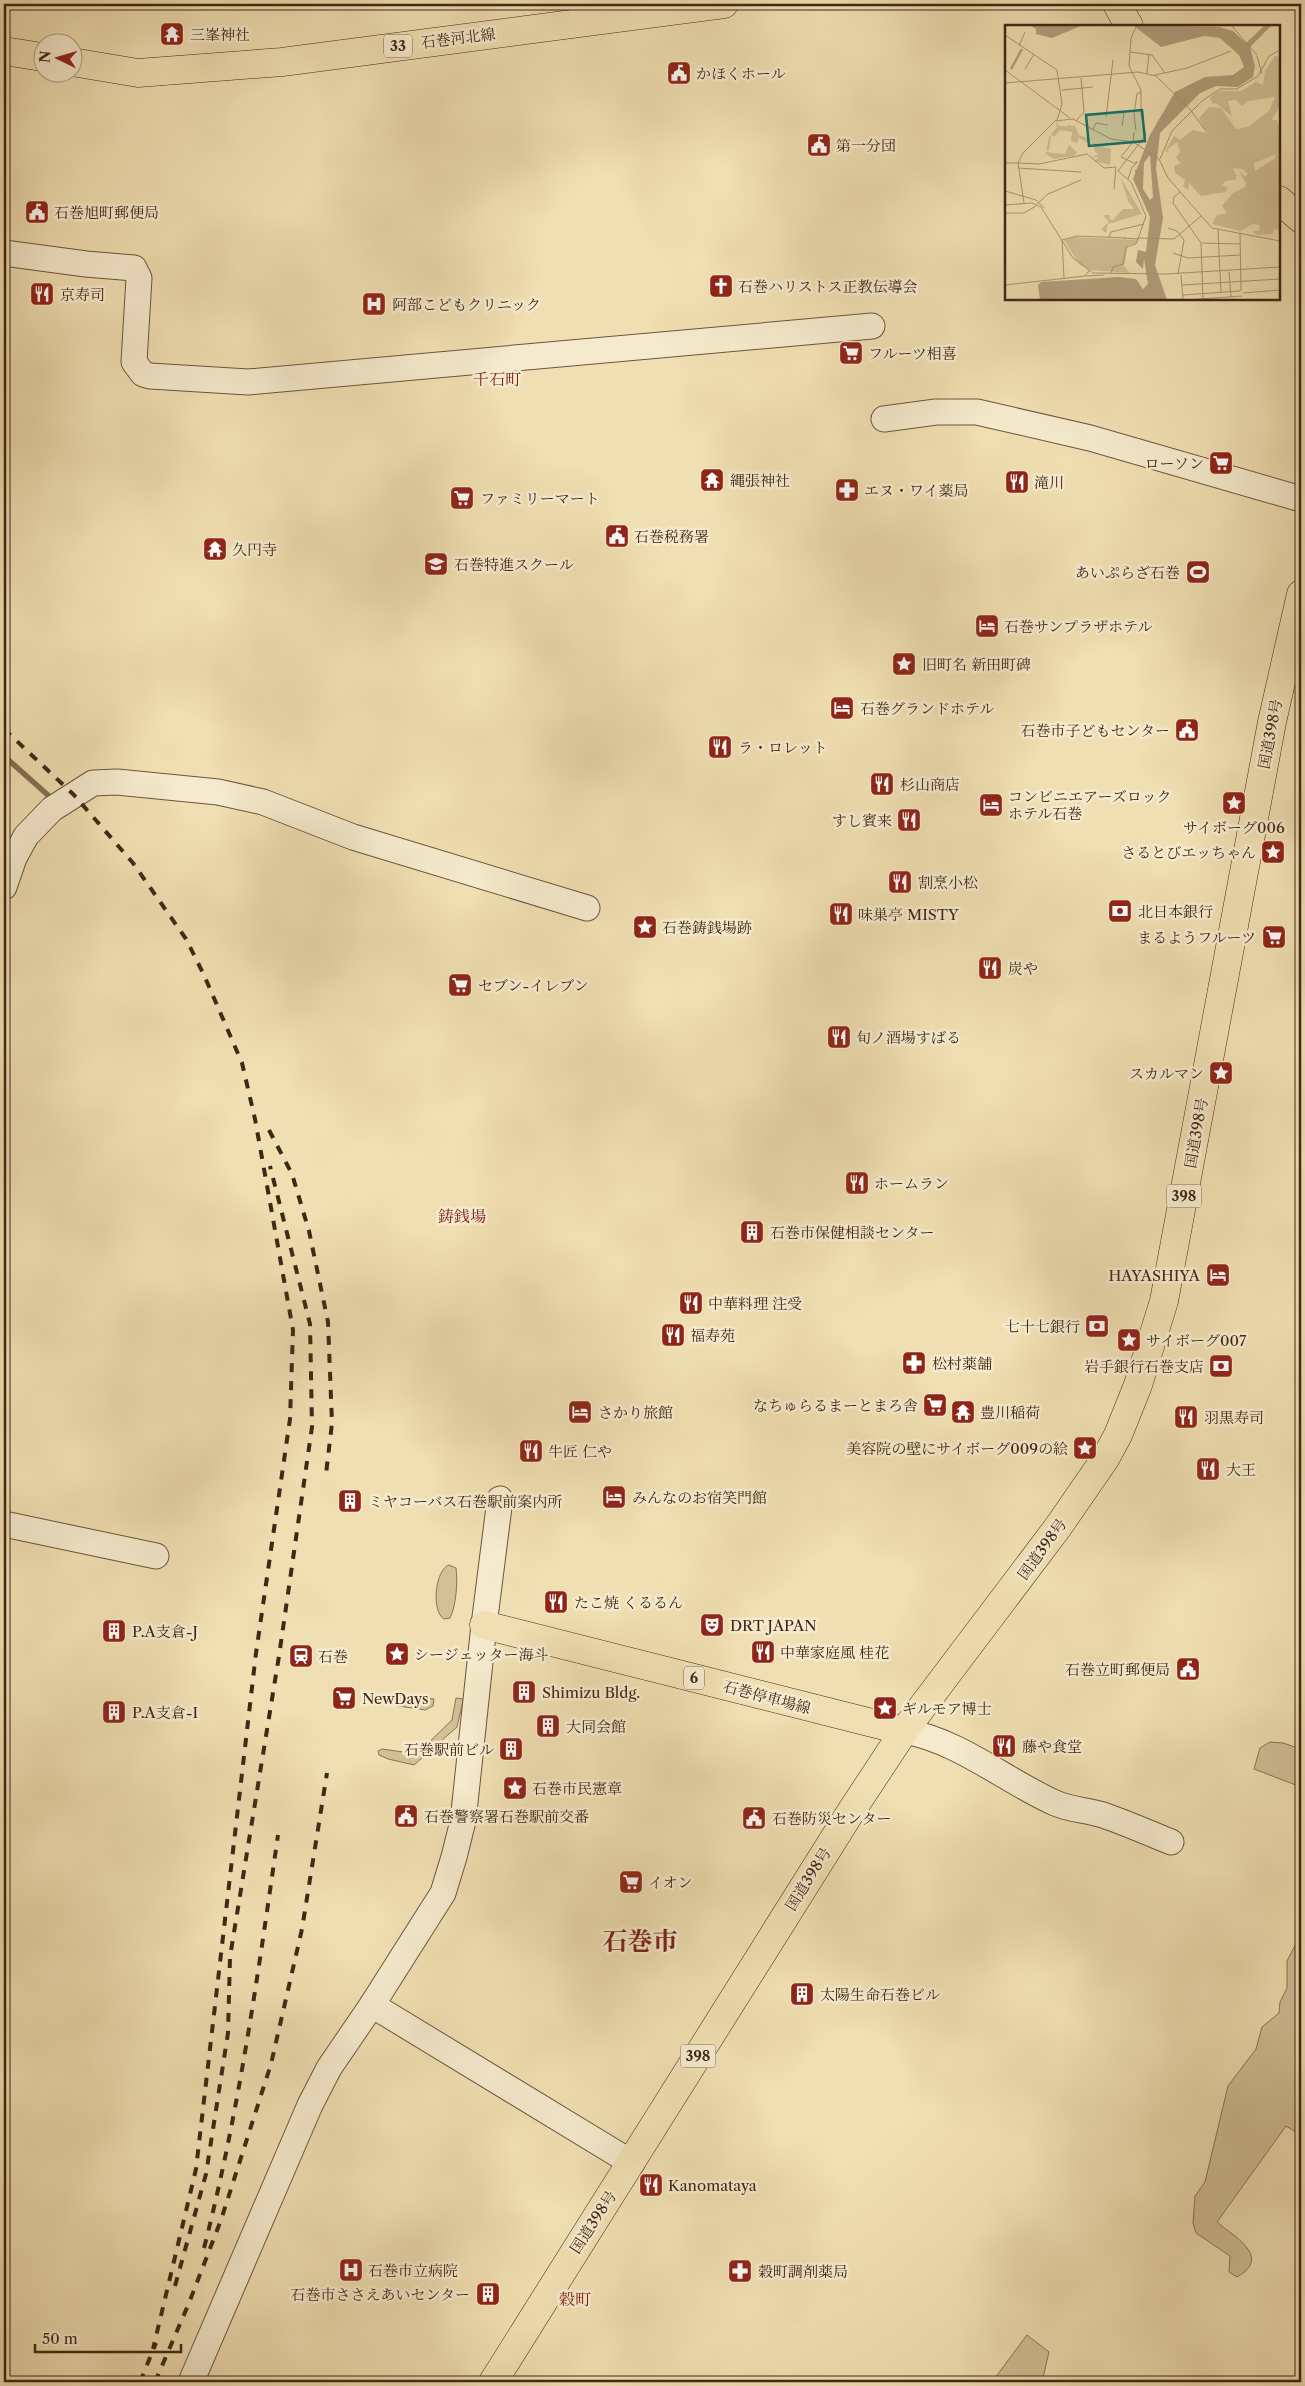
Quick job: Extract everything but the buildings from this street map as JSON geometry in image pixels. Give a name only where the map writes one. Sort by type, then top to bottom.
[{"type":"main road","name":"石巻河北線","points":[[82,64],[138,73],[210,69],[282,62],[724,4]]},
{"type":"main road","points":[[1117,4],[1128,25]]},
{"type":"main road","points":[[4,51],[32,55]]},
{"type":"main road","points":[[1280,201],[1301,220]]},
{"type":"main road","name":"国道398号","points":[[493,2382],[632,2163],[791,1905],[904,1731],[1074,1504],[1118,1435],[1138,1386],[1164,1301],[1272,722],[1301,594]]},
{"type":"main road","name":"石巻停車場線","points":[[484,1625],[904,1731]]},
{"type":"street","points":[[4,253],[86,264],[134,268],[139,278],[134,362],[142,374],[150,376],[248,382],[872,326]]},
{"type":"street","points":[[884,419],[936,412],[977,412],[1090,438],[1301,499]]},
{"type":"street","points":[[4,887],[14,858],[26,836],[52,809],[93,783],[117,782],[218,792],[263,802],[353,837],[587,908]]},
{"type":"street","points":[[191,2382],[310,2104],[329,2068],[372,2005],[443,1893],[463,1821],[484,1625],[500,1499]]},
{"type":"street","points":[[4,1524],[156,1556]]},
{"type":"street","points":[[904,1731],[929,1736],[971,1755],[990,1769],[1066,1808],[1102,1814],[1171,1842]]},
{"type":"street","points":[[372,2005],[632,2163]]},
{"type":"shaded area","points":[[449,1565],[456,1568],[456,1594],[450,1618],[444,1619],[437,1608],[436,1591],[440,1574]]},
{"type":"shaded area","points":[[400,1695],[434,1699],[433,1706],[425,1710],[385,1704],[393,1697]]},
{"type":"shaded area","points":[[456,1698],[463,1699],[457,1727],[414,1765],[379,1755],[378,1751],[382,1749],[417,1754],[452,1720]]},
{"type":"shaded area","points":[[1270,1742],[1283,1743],[1301,1749],[1301,1787],[1254,1769],[1260,1748]]},
{"type":"shaded area","points":[[1301,1934],[1301,2135],[1286,2126],[1217,2222],[1240,2240],[1251,2254],[1251,2262],[1247,2269],[1237,2277],[1229,2272],[1230,2256],[1196,2233],[1193,2223],[1195,2196],[1205,2182],[1228,2086],[1256,2049],[1262,2027],[1279,2013],[1280,2002],[1287,1988],[1287,1961]]},
{"type":"shaded area","points":[[1027,2335],[1049,2352],[1042,2382],[992,2382]]},
{"type":"waterway","points":[[4,756],[49,796]]},
{"type":"railway","points":[[4,729],[74,795],[133,863],[186,939],[204,975],[242,1063],[255,1119],[293,1330],[290,1419],[256,1653],[196,2169],[153,2349]]},
{"type":"railway","points":[[269,1130],[292,1174],[309,1231],[328,1322],[332,1423],[326,1474]]},
{"type":"railway","points":[[175,2286],[206,2174],[228,2033],[230,1957],[279,1656],[312,1427],[310,1324],[270,1166]]},
{"type":"railway","points":[[155,2382],[189,2303],[221,2220],[271,2064],[302,1929],[327,1773]]},
{"type":"railway","points":[[204,2248],[238,2094],[278,1835]]},
{"type":"railway","points":[[140,2382],[156,2343]]},
{"type":"place","name":"三峯神社","points":[[172,34]]},
{"type":"place","name":"かほくホール","points":[[679,73]]},
{"type":"place","name":"第一分団","points":[[819,145]]},
{"type":"place","name":"石巻旭町郵便局","points":[[37,212]]},
{"type":"place","name":"石巻ハリストス正教伝導会","points":[[721,286]]},
{"type":"place","name":"京寿司","points":[[42,294]]},
{"type":"place","name":"阿部こどもクリニック","points":[[374,304]]},
{"type":"place","name":"フルーツ相喜","points":[[851,353]]},
{"type":"place","name":"ローソン","points":[[1221,463]]},
{"type":"place","name":"縄張神社","points":[[712,480]]},
{"type":"place","name":"滝川","points":[[1017,482]]},
{"type":"place","name":"エヌ・ワイ薬局","points":[[847,490]]},
{"type":"place","name":"ファミリーマート","points":[[462,498]]},
{"type":"place","name":"石巻税務署","points":[[617,536]]},
{"type":"place","name":"久円寺","points":[[215,549]]},
{"type":"place","name":"石巻特進スクール","points":[[436,564]]},
{"type":"place","name":"あいぷらざ石巻","points":[[1198,572]]},
{"type":"place","name":"石巻サンプラザホテル","points":[[987,626]]},
{"type":"place","name":"旧町名 新田町碑","points":[[904,664]]},
{"type":"place","name":"石巻グランドホテル","points":[[842,708]]},
{"type":"place","name":"石巻市子どもセンター","points":[[1187,730]]},
{"type":"place","name":"ラ・ロレット","points":[[720,747]]},
{"type":"place","name":"杉山商店","points":[[882,784]]},
{"type":"place","name":"サイボーグ006","points":[[1234,803]]},
{"type":"place","name":"コンビニエアーズロック ホテル石巻","points":[[991,805]]},
{"type":"place","name":"すし賓来","points":[[909,820]]},
{"type":"place","name":"さるとびエッちゃん","points":[[1273,852]]},
{"type":"place","name":"割烹小松","points":[[900,882]]},
{"type":"place","name":"北日本銀行","points":[[1120,911]]},
{"type":"place","name":"味巣亭 MISTY","points":[[841,914]]},
{"type":"place","name":"石巻鋳銭場跡","points":[[645,927]]},
{"type":"place","name":"まるようフルーツ","points":[[1274,937]]},
{"type":"place","name":"炭や","points":[[990,968]]},
{"type":"place","name":"セブン-イレブン","points":[[460,985]]},
{"type":"place","name":"旬ノ酒場すばる","points":[[839,1037]]},
{"type":"place","name":"スカルマン","points":[[1221,1073]]},
{"type":"place","name":"ホームラン","points":[[857,1183]]},
{"type":"place","name":"石巻市保健相談センター","points":[[752,1232]]},
{"type":"place","name":"HAYASHIYA","points":[[1218,1275]]},
{"type":"place","name":"中華料理 注受","points":[[691,1303]]},
{"type":"place","name":"七十七銀行","points":[[1097,1326]]},
{"type":"place","name":"福寿苑","points":[[673,1335]]},
{"type":"place","name":"サイボーグ007","points":[[1129,1340]]},
{"type":"place","name":"松村薬舗","points":[[914,1363]]},
{"type":"place","name":"岩手銀行石巻支店","points":[[1221,1366]]},
{"type":"place","name":"なちゅらるまーとまろ舎","points":[[935,1405]]},
{"type":"place","name":"さかり旅館","points":[[580,1412]]},
{"type":"place","name":"豊川稲荷","points":[[963,1412]]},
{"type":"place","name":"羽黒寿司","points":[[1186,1417]]},
{"type":"place","name":"美容院の壁にサイボーグ009の絵","points":[[1085,1448]]},
{"type":"place","name":"牛匠 仁や","points":[[531,1451]]},
{"type":"place","name":"大王","points":[[1208,1469]]},
{"type":"place","name":"みんなのお宿笑門館","points":[[614,1497]]},
{"type":"place","name":"ミヤコーバス石巻駅前案内所","points":[[350,1501]]},
{"type":"place","name":"たこ焼 くるるん","points":[[556,1602]]},
{"type":"place","name":"DRT JAPAN","points":[[712,1625]]},
{"type":"place","name":"P.A支倉-J","points":[[114,1631]]},
{"type":"place","name":"中華家庭風 桂花","points":[[763,1652]]},
{"type":"place","name":"シージェッター海斗","points":[[397,1654]]},
{"type":"place","name":"石巻","points":[[301,1656]]},
{"type":"place","name":"石巻立町郵便局","points":[[1188,1669]]},
{"type":"place","name":"Shimizu Bldg.","points":[[524,1692]]},
{"type":"place","name":"NewDays","points":[[344,1698]]},
{"type":"place","name":"ギルモア博士","points":[[885,1708]]},
{"type":"place","name":"P.A支倉-I","points":[[114,1712]]},
{"type":"place","name":"大同会館","points":[[548,1726]]},
{"type":"place","name":"藤や食堂","points":[[1004,1746]]},
{"type":"place","name":"石巻駅前ビル","points":[[511,1749]]},
{"type":"place","name":"石巻市民憲章","points":[[515,1788]]},
{"type":"place","name":"石巻警察署石巻駅前交番","points":[[406,1816]]},
{"type":"place","name":"石巻防災センター","points":[[754,1818]]},
{"type":"place","name":"イオン","points":[[631,1882]]},
{"type":"place","name":"太陽生命石巻ビル","points":[[802,1994]]},
{"type":"place","name":"Kanomataya","points":[[651,2185]]},
{"type":"place","name":"石巻市立病院","points":[[351,2270]]},
{"type":"place","name":"穀町調剤薬局","points":[[740,2271]]},
{"type":"place","name":"石巻市ささえあいセンター","points":[[488,2294]]},
{"type":"district","name":"千石町","points":[[497,379]]},
{"type":"district","name":"鋳銭場","points":[[462,1216]]},
{"type":"district","name":"石巻市","points":[[640,1941]]},
{"type":"district","name":"穀町","points":[[575,2299]]}]
